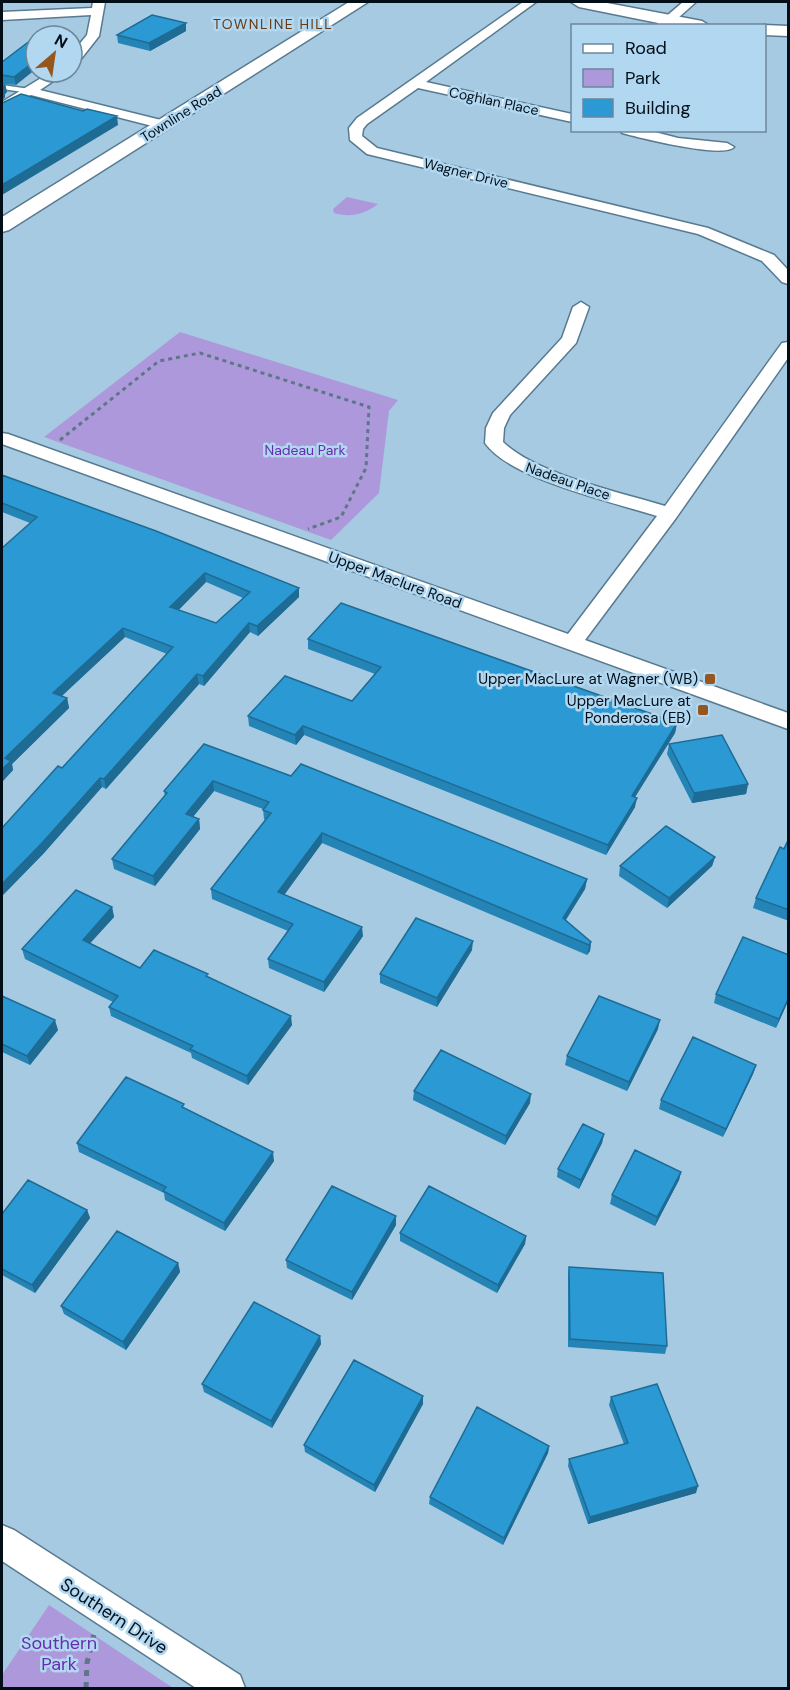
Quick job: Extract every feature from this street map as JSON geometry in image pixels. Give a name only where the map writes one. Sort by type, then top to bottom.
[{"type":"street","name":"Townline Road","points":[[2,226],[360,2]]},
{"type":"street","name":"Wagner Drive","points":[[530,2],[362,121],[356,128],[355,137],[372,151],[703,231],[768,258],[789,279]]},
{"type":"street","points":[[579,2],[664,23],[690,2]]},
{"type":"street","points":[[2,16],[99,6],[93,36],[84,47]]},
{"type":"street","points":[[766,30],[789,31]]},
{"type":"street","points":[[2,107],[41,84]]},
{"type":"street","name":"Coghlan Place","points":[[415,84],[571,118]]},
{"type":"street","points":[[30,91],[164,125]]},
{"type":"street","points":[[636,132],[678,142],[727,147]]},
{"type":"street","points":[[768,258],[785,253]]},
{"type":"street","name":"Nadeau Place","points":[[581,307],[570,339],[502,413],[495,428],[494,443],[508,457],[529,469],[669,514]]},
{"type":"street","points":[[572,643],[669,514],[789,347]]},
{"type":"street","name":"Upper Maclure Road","points":[[2,438],[789,721]]},
{"type":"street","name":"Southern Drive","points":[[2,1542],[227,1689]]},
{"type":"lane","points":[[2,87],[30,91]]},
{"type":"path","points":[[43,453],[159,362],[200,353],[369,407],[366,468],[341,517],[282,539]]},
{"type":"path","points":[[86,1689],[87,1663],[100,1607]]},
{"type":"green space","points":[[347,197],[378,204],[357,214],[334,213],[333,209]]},
{"type":"green space","name":"Nadeau Park","points":[[180,332],[398,400],[389,411],[379,493],[331,540],[44,437]]},
{"type":"green space","name":"Southern Park","points":[[49,1605],[173,1688],[2,1688],[2,1675]]},
{"type":"building","points":[[152,15],[186,23],[149,43],[117,35]]},
{"type":"building","points":[[24,45],[24,69],[14,77],[2,75],[2,62]]},
{"type":"building","points":[[21,94],[83,111],[87,109],[117,116],[2,185],[2,103]]},
{"type":"building","points":[[2,475],[156,531],[299,588],[257,626],[249,623],[203,676],[197,674],[104,779],[100,778],[2,884],[2,828],[58,766],[62,768],[173,647],[123,628],[53,693],[67,698],[5,758],[11,761],[2,769],[2,548],[37,517],[2,503]],"holes":[[[205,573],[250,592],[216,623],[170,607]]]},
{"type":"building","points":[[341,603],[677,723],[632,796],[637,798],[608,845],[303,726],[295,735],[248,716],[285,676],[352,701],[381,667],[308,639]]},
{"type":"building","points":[[722,735],[748,784],[694,793],[669,744]]},
{"type":"building","points":[[204,744],[291,776],[301,764],[587,879],[563,918],[591,942],[589,945],[322,833],[278,892],[362,927],[324,982],[268,959],[293,924],[211,889],[271,813],[263,810],[269,802],[213,781],[186,814],[199,819],[153,876],[112,859],[167,793],[164,791]]},
{"type":"building","points":[[666,826],[715,857],[669,898],[620,866]]},
{"type":"building","points":[[789,838],[789,910],[756,898],[780,847],[784,849]]},
{"type":"building","points":[[76,890],[112,907],[83,940],[140,968],[154,950],[208,974],[206,976],[291,1016],[247,1076],[190,1049],[193,1046],[109,1007],[118,996],[22,949]]},
{"type":"building","points":[[416,918],[473,941],[437,998],[380,974]]},
{"type":"building","points":[[743,937],[789,955],[789,997],[779,1019],[716,994]]},
{"type":"building","points":[[2,996],[55,1020],[27,1056],[2,1044]]},
{"type":"building","points":[[599,996],[660,1020],[629,1082],[567,1056]]},
{"type":"building","points":[[693,1037],[756,1065],[726,1129],[661,1100]]},
{"type":"building","points":[[441,1050],[531,1094],[506,1136],[414,1091]]},
{"type":"building","points":[[126,1077],[184,1104],[182,1107],[273,1152],[224,1223],[163,1191],[166,1187],[77,1143]]},
{"type":"building","points":[[583,1124],[604,1134],[581,1180],[558,1169]]},
{"type":"building","points":[[635,1150],[681,1172],[657,1217],[612,1195]]},
{"type":"building","points":[[28,1180],[87,1210],[32,1285],[2,1269],[2,1214]]},
{"type":"building","points":[[332,1186],[396,1216],[352,1292],[286,1260]]},
{"type":"building","points":[[429,1186],[526,1236],[498,1285],[400,1233]]},
{"type":"building","points":[[117,1231],[178,1263],[123,1342],[61,1306]]},
{"type":"building","points":[[569,1267],[663,1273],[667,1346],[570,1339]]},
{"type":"building","points":[[254,1302],[320,1336],[271,1421],[202,1384]]},
{"type":"building","points":[[354,1360],[423,1396],[374,1485],[304,1445]]},
{"type":"building","points":[[657,1384],[698,1486],[590,1517],[569,1459],[628,1443],[611,1397]]},
{"type":"building","points":[[477,1407],[549,1446],[504,1538],[430,1497]]},
{"type":"place","name":"Upper MacLure at Wagner (WB)","points":[[710,679]]},
{"type":"place","name":"Upper MacLure at Ponderosa (EB)","points":[[703,710]]},
{"type":"district","name":"TOWNLINE HILL","points":[[273,24]]}]
